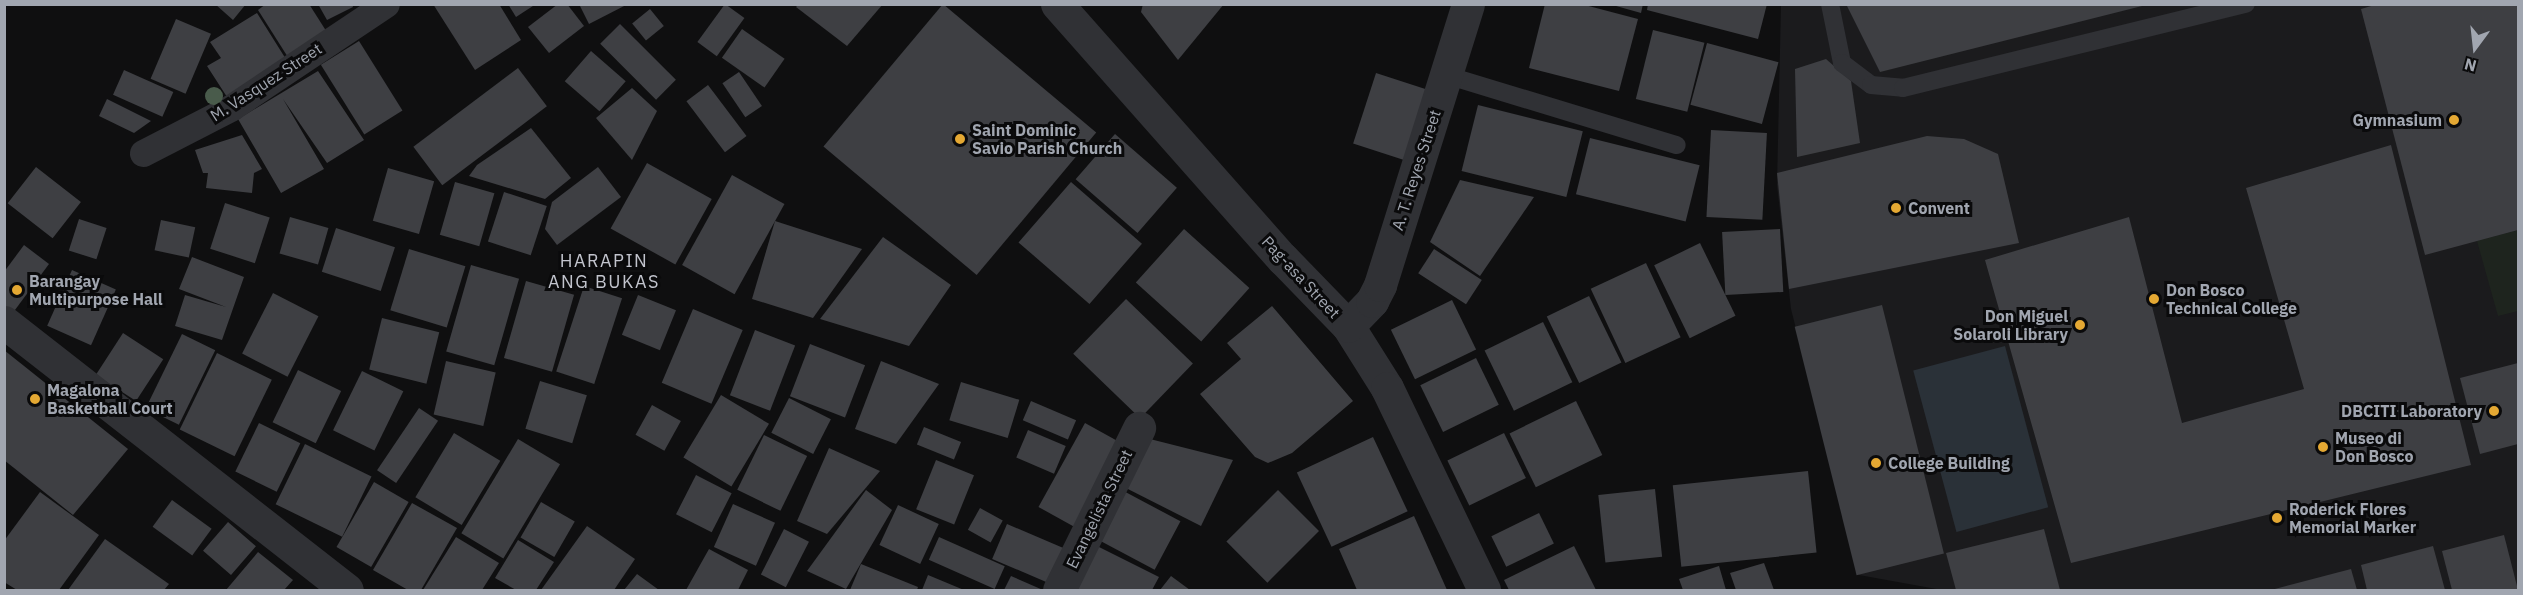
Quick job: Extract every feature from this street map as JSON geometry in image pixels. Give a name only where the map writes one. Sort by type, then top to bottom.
[{"type":"street","name":"M. Vasquez Street","points":[[143,153],[232,107],[386,4]]},
{"type":"street","name":"Pag-asa Street","points":[[1057,4],[1244,216],[1348,326],[1388,388],[1484,591]]},
{"type":"street","name":"A. T. Reyes Street","points":[[1348,326],[1372,301],[1380,285],[1468,4]]},
{"type":"street","points":[[4,322],[348,591]]},
{"type":"street","name":"Evangelista Street","points":[[1059,591],[1138,428]]},
{"type":"lane","points":[[1830,4],[1842,63],[1871,85],[1903,88],[2246,4]]},
{"type":"lane","points":[[1446,75],[1677,145]]},
{"type":"shaded area","name":"Don Bosco Technical College","points":[[1781,5],[2518,5],[2518,590],[1942,590],[1859,575],[1791,309],[1777,185]]},
{"type":"shaded area","points":[[2518,230],[2518,311],[2498,316],[2477,241]]},
{"type":"shaded area","points":[[2005,346],[2048,507],[1956,532],[1913,371]]},
{"type":"building","points":[[215,4],[246,4],[233,20]]},
{"type":"building","points":[[266,4],[309,4],[330,37],[291,62],[258,10]]},
{"type":"building","points":[[318,4],[352,4],[353,7],[327,20]]},
{"type":"building","points":[[433,4],[499,4],[521,40],[475,70]]},
{"type":"building","points":[[508,4],[536,4],[516,17]]},
{"type":"building","points":[[558,4],[567,4],[584,26],[549,53],[528,27]]},
{"type":"building","points":[[579,4],[628,4],[589,24]]},
{"type":"building","points":[[725,4],[744,18],[717,56],[697,42]]},
{"type":"building","points":[[799,4],[883,4],[847,46],[796,7]]},
{"type":"building","name":"Saint Dominic Savio Parish Church","points":[[943,4],[1096,133],[977,275],[823,146]]},
{"type":"building","points":[[1143,4],[1224,4],[1178,60],[1141,12]]},
{"type":"building","points":[[1545,4],[1581,4],[1638,19],[1619,91],[1529,68]]},
{"type":"building","points":[[1609,4],[1643,4],[1641,13]]},
{"type":"building","points":[[1648,4],[1767,4],[1758,39],[1647,10]]},
{"type":"building","points":[[1846,4],[2146,4],[2146,5],[1880,72]]},
{"type":"building","name":"Gymnasium","points":[[2378,4],[2518,4],[2518,230],[2425,255],[2361,9]]},
{"type":"building","points":[[650,9],[664,26],[646,41],[632,23]]},
{"type":"building","points":[[257,13],[289,64],[227,97],[207,66],[221,58],[210,42]]},
{"type":"building","points":[[176,19],[211,34],[186,94],[151,79]]},
{"type":"building","points":[[620,24],[676,80],[656,100],[600,44]]},
{"type":"building","points":[[742,29],[785,59],[765,87],[722,58]]},
{"type":"building","points":[[1653,30],[1704,43],[1687,112],[1636,99]]},
{"type":"building","points":[[359,41],[402,111],[364,134],[321,65]]},
{"type":"building","points":[[1707,43],[1778,62],[1762,124],[1690,105]]},
{"type":"building","points":[[591,51],[626,81],[599,111],[565,81]]},
{"type":"building","points":[[1826,59],[1851,81],[1860,143],[1797,157],[1795,69]]},
{"type":"building","points":[[518,68],[547,106],[442,185],[413,147]]},
{"type":"building","points":[[124,70],[173,92],[162,117],[113,95]]},
{"type":"building","points":[[318,71],[364,140],[327,163],[283,99],[324,169],[281,193],[238,119]]},
{"type":"building","points":[[739,72],[762,106],[745,117],[722,83]]},
{"type":"building","points":[[1376,73],[1437,93],[1414,163],[1353,143]]},
{"type":"building","points":[[708,85],[747,136],[725,152],[686,101]]},
{"type":"building","points":[[632,88],[657,111],[632,160],[596,118]]},
{"type":"building","points":[[107,99],[151,121],[134,133],[99,116]]},
{"type":"building","points":[[1478,105],[1583,131],[1566,197],[1462,171]]},
{"type":"building","points":[[531,128],[571,178],[545,199],[469,176],[477,165]]},
{"type":"building","points":[[1711,130],[1767,133],[1762,220],[1706,217]]},
{"type":"building","points":[[1115,134],[1177,188],[1138,233],[1076,179]]},
{"type":"building","points":[[242,135],[262,169],[254,173],[252,193],[206,188],[208,173],[203,173],[195,150]]},
{"type":"building","name":"Convent","points":[[1927,136],[1964,139],[1998,154],[2019,243],[1789,289],[1777,173]]},
{"type":"building","points":[[1590,138],[1700,165],[1686,222],[1576,194]]},
{"type":"building","name":"Don Miguel Solaroli Library","points":[[2391,145],[2471,465],[2071,563],[1985,260],[2129,217],[2182,423],[2304,389],[2246,188]]},
{"type":"building","points":[[647,163],[712,199],[675,264],[611,229]]},
{"type":"building","points":[[36,167],[81,202],[53,238],[8,203]]},
{"type":"building","points":[[598,167],[621,197],[557,245],[545,229],[552,202]]},
{"type":"building","points":[[388,168],[434,181],[419,234],[373,221]]},
{"type":"building","points":[[732,175],[784,204],[735,294],[682,265]]},
{"type":"building","points":[[1460,180],[1534,197],[1480,276],[1430,242]]},
{"type":"building","points":[[455,182],[494,193],[479,246],[440,235]]},
{"type":"building","points":[[1071,182],[1142,244],[1089,304],[1019,242]]},
{"type":"building","points":[[504,192],[547,206],[531,255],[488,241]]},
{"type":"building","points":[[225,203],[270,218],[255,263],[210,249]]},
{"type":"building","points":[[290,217],[328,228],[318,265],[280,254]]},
{"type":"building","points":[[79,219],[107,228],[96,259],[69,250]]},
{"type":"building","points":[[161,220],[195,227],[189,258],[155,250]]},
{"type":"building","points":[[775,221],[862,249],[813,318],[752,299]]},
{"type":"building","points":[[336,228],[395,247],[381,291],[322,272]]},
{"type":"building","points":[[1184,229],[1249,288],[1201,341],[1136,283]]},
{"type":"building","points":[[1780,229],[1783,292],[1725,295],[1722,232]]},
{"type":"building","points":[[883,237],[951,285],[909,346],[820,319]]},
{"type":"building","points":[[1700,243],[1736,316],[1690,338],[1654,265]]},
{"type":"building","name":"Barangay Multipurpose Hall","points":[[24,245],[49,264],[12,314],[4,309],[4,272]]},
{"type":"building","points":[[409,249],[465,266],[447,327],[390,310]]},
{"type":"building","points":[[1434,249],[1482,280],[1466,304],[1418,273]]},
{"type":"building","points":[[192,257],[244,277],[222,340],[175,326],[185,295],[226,307],[179,289]]},
{"type":"building","points":[[1646,263],[1681,337],[1625,363],[1591,289]]},
{"type":"building","points":[[471,265],[519,279],[494,365],[446,352]]},
{"type":"building","points":[[72,270],[116,290],[91,345],[47,326]]},
{"type":"building","points":[[526,281],[574,295],[552,372],[504,358]]},
{"type":"building","points":[[584,286],[622,298],[594,384],[556,372]]},
{"type":"building","points":[[273,293],[318,316],[288,377],[242,354]]},
{"type":"building","points":[[638,295],[676,310],[660,350],[622,335]]},
{"type":"building","points":[[1589,296],[1621,363],[1579,383],[1547,317]]},
{"type":"building","points":[[1126,299],[1193,364],[1140,418],[1073,354]]},
{"type":"building","points":[[1452,300],[1476,349],[1415,379],[1391,330]]},
{"type":"building","name":"College Building","points":[[1882,305],[1944,553],[1857,575],[1795,327]]},
{"type":"building","points":[[1272,306],[1353,401],[1292,453],[1268,463],[1255,457],[1200,394],[1241,359],[1227,343]]},
{"type":"building","points":[[693,309],[743,330],[711,404],[662,383]]},
{"type":"building","points":[[382,318],[439,332],[426,384],[369,369]]},
{"type":"building","points":[[1543,322],[1572,382],[1514,411],[1485,350]]},
{"type":"building","points":[[755,330],[795,345],[770,411],[730,395]]},
{"type":"building","points":[[123,333],[163,359],[136,401],[96,375]]},
{"type":"building","points":[[182,334],[215,350],[179,425],[146,409]]},
{"type":"building","points":[[810,344],[865,365],[845,417],[790,396]]},
{"type":"building","name":"Magalona Basketball Court","points":[[4,350],[128,449],[73,515],[4,460]]},
{"type":"building","points":[[217,353],[272,380],[235,456],[180,429]]},
{"type":"building","points":[[1476,358],[1499,405],[1443,432],[1420,385]]},
{"type":"building","points":[[446,361],[496,372],[483,426],[434,415]]},
{"type":"building","points":[[881,361],[939,384],[896,444],[855,429]]},
{"type":"building","name":"DBCITI Laboratory","points":[[2518,363],[2518,444],[2480,454],[2460,378]]},
{"type":"building","points":[[298,370],[341,391],[316,443],[273,422]]},
{"type":"building","points":[[362,371],[403,391],[374,450],[333,430]]},
{"type":"building","points":[[540,381],[587,395],[572,443],[525,429]]},
{"type":"building","points":[[961,382],[1019,400],[1008,438],[949,420]]},
{"type":"building","points":[[721,395],[769,424],[731,486],[683,458]]},
{"type":"building","points":[[789,398],[831,419],[813,454],[771,433]]},
{"type":"building","points":[[1031,401],[1076,420],[1068,439],[1023,420]]},
{"type":"building","points":[[1576,401],[1602,455],[1536,487],[1509,433]]},
{"type":"building","points":[[652,405],[681,421],[664,451],[636,435]]},
{"type":"building","points":[[419,408],[438,421],[396,483],[377,470]]},
{"type":"building","points":[[259,423],[300,443],[277,492],[235,472]]},
{"type":"building","points":[[1085,423],[1126,446],[1080,530],[1038,507]]},
{"type":"building","points":[[924,427],[961,442],[954,460],[917,445]]},
{"type":"building","points":[[1028,430],[1066,446],[1054,474],[1016,458]]},
{"type":"building","points":[[454,433],[500,461],[462,525],[415,497]]},
{"type":"building","points":[[1504,433],[1526,478],[1469,506],[1447,461]]},
{"type":"building","points":[[764,435],[807,456],[780,511],[737,490]]},
{"type":"building","points":[[1142,437],[1233,460],[1201,526],[1118,484]]},
{"type":"building","points":[[1373,437],[1408,511],[1332,547],[1297,472]]},
{"type":"building","points":[[518,439],[560,464],[503,559],[461,533]]},
{"type":"building","points":[[305,444],[372,476],[342,537],[276,504]]},
{"type":"building","points":[[829,448],[880,471],[827,534],[797,521]]},
{"type":"building","points":[[936,460],[974,475],[954,524],[916,509]]},
{"type":"building","points":[[1808,471],[1817,553],[1681,567],[1673,485]]},
{"type":"building","points":[[696,475],[732,493],[712,532],[676,514]]},
{"type":"building","points":[[374,482],[409,502],[371,567],[336,547]]},
{"type":"building","points":[[1116,487],[1180,521],[1155,570],[1090,536]]},
{"type":"building","points":[[1655,489],[1662,557],[1605,563],[1598,495]]},
{"type":"building","points":[[866,490],[892,510],[846,589],[807,571]]},
{"type":"building","points":[[1278,490],[1319,531],[1267,583],[1226,542]]},
{"type":"building","points":[[40,492],[99,535],[59,590],[17,590],[4,582],[4,541]]},
{"type":"building","points":[[172,500],[212,529],[192,555],[153,527]]},
{"type":"building","points":[[541,502],[575,522],[554,557],[520,538]]},
{"type":"building","points":[[412,503],[457,528],[421,590],[408,590],[373,570]]},
{"type":"building","points":[[733,504],[775,523],[756,566],[714,547]]},
{"type":"building","points":[[898,505],[939,524],[920,564],[879,545]]},
{"type":"building","points":[[980,508],[1003,521],[991,542],[968,530]]},
{"type":"building","points":[[1539,513],[1554,544],[1506,567],[1491,536]]},
{"type":"building","points":[[1414,516],[1447,590],[1357,590],[1339,549]]},
{"type":"building","points":[[228,522],[256,546],[231,575],[203,551]]},
{"type":"building","points":[[1007,524],[1067,549],[1052,584],[992,559]]},
{"type":"building","points":[[587,526],[635,559],[614,590],[541,590]]},
{"type":"building","points":[[784,529],[809,542],[786,587],[761,574]]},
{"type":"building","points":[[2044,529],[2060,590],[1956,590],[1946,553]]},
{"type":"building","points":[[2504,535],[2518,590],[2452,590],[2442,551]]},
{"type":"building","points":[[456,537],[499,563],[482,590],[423,590]]},
{"type":"building","points":[[939,537],[1005,566],[995,589],[929,560]]},
{"type":"building","points":[[105,539],[169,584],[164,590],[68,590]]},
{"type":"building","points":[[518,540],[554,562],[536,590],[516,590],[495,578]]},
{"type":"building","points":[[1089,542],[1159,577],[1152,590],[1065,590]]},
{"type":"building","points":[[1574,546],[1596,590],[1509,590],[1504,580]]},
{"type":"building","points":[[2433,546],[2445,590],[2367,590],[2361,565]]},
{"type":"building","points":[[709,549],[748,570],[738,590],[686,590]]},
{"type":"building","points":[[258,552],[293,580],[284,590],[226,590]]},
{"type":"building","points":[[1764,563],[1774,590],[1736,590],[1730,573]]},
{"type":"building","points":[[861,564],[918,587],[917,590],[850,590]]},
{"type":"building","points":[[1719,566],[1726,590],[1683,590],[1679,579]]},
{"type":"building","points":[[2351,569],[2357,590],[2271,590]]},
{"type":"building","points":[[637,574],[659,590],[624,590]]},
{"type":"building","points":[[928,575],[964,590],[922,590]]},
{"type":"building","points":[[1011,576],[1043,590],[1004,590]]},
{"type":"building","points":[[1171,576],[1190,590],[1160,590]]},
{"type":"place","name":"Gymnasium","points":[[2454,120]]},
{"type":"place","name":"Saint Dominic Savio Parish Church","points":[[960,139]]},
{"type":"place","name":"Convent","points":[[1896,208]]},
{"type":"place","name":"Barangay Multipurpose Hall","points":[[17,290]]},
{"type":"place","name":"Don Bosco Technical College","points":[[2154,299]]},
{"type":"place","name":"Don Miguel Solaroli Library","points":[[2080,325]]},
{"type":"place","name":"Magalona Basketball Court","points":[[35,399]]},
{"type":"place","name":"DBCITI Laboratory","points":[[2494,411]]},
{"type":"place","name":"Museo di Don Bosco","points":[[2323,447]]},
{"type":"place","name":"College Building","points":[[1876,463]]},
{"type":"place","name":"Roderick Flores Memorial Marker","points":[[2277,518]]},
{"type":"district","name":"HARAPIN ANG BUKAS","points":[[604,272]]}]
